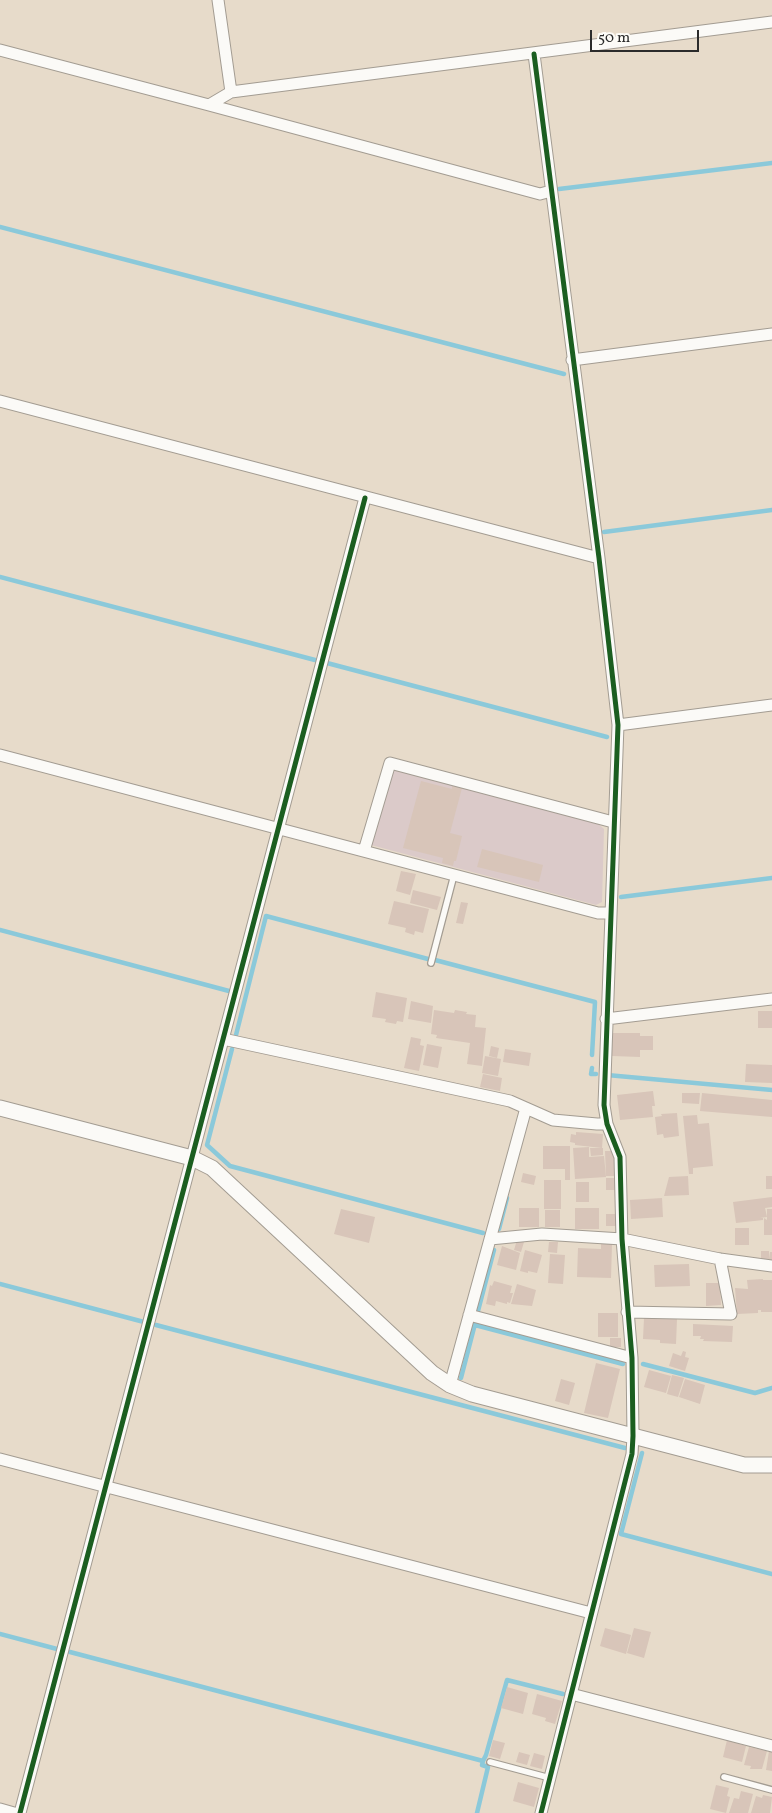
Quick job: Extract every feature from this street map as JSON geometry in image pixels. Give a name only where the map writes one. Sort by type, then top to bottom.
[{"type":"street","points":[[218,0],[231,92]]},
{"type":"street","points":[[209,105],[231,92],[772,22]]},
{"type":"street","points":[[0,50],[540,194],[550,191]]},
{"type":"street","points":[[534,54],[618,725],[609,913],[604,1105],[608,1124],[620,1157],[622,1239],[632,1358],[633,1436],[632,1454],[541,1813]]},
{"type":"street","points":[[572,360],[772,334]]},
{"type":"street","points":[[0,402],[598,558]]},
{"type":"street","points":[[20,1813],[365,498]]},
{"type":"street","points":[[618,725],[772,706]]},
{"type":"street","points":[[0,755],[598,913],[609,913]]},
{"type":"street","points":[[364,851],[390,763],[613,822]]},
{"type":"street","points":[[606,1019],[772,999]]},
{"type":"street","points":[[223,1040],[510,1101],[554,1120],[608,1124]]},
{"type":"street","points":[[0,1108],[192,1158],[212,1168],[432,1373],[450,1385],[472,1394],[744,1464],[772,1465]]},
{"type":"street","points":[[450,1385],[526,1108]]},
{"type":"street","points":[[490,1238],[542,1234],[622,1239],[720,1260],[772,1266]]},
{"type":"street","points":[[627,1312],[731,1314],[720,1260]]},
{"type":"street","points":[[469,1315],[632,1358]]},
{"type":"street","points":[[0,1459],[592,1613]]},
{"type":"street","points":[[571,1694],[772,1746]]},
{"type":"street","points":[[0,1809],[14,1813]]},
{"type":"lane","points":[[430,963],[454,875]]},
{"type":"lane","points":[[490,1762],[550,1778]]},
{"type":"lane","points":[[724,1777],[772,1790]]},
{"type":"shaded area","points":[[392,767],[595,821],[604,829],[602,902],[596,905],[371,845]]},
{"type":"building","points":[[421,781],[452,789],[452,786],[462,788],[450,833],[462,836],[453,866],[442,863],[443,858],[403,848]]},
{"type":"building","points":[[482,849],[543,865],[539,882],[477,867]]},
{"type":"building","points":[[401,871],[416,874],[410,895],[396,891]]},
{"type":"building","points":[[413,890],[441,897],[437,910],[410,903]]},
{"type":"building","points":[[394,901],[429,909],[423,933],[415,931],[414,935],[405,932],[406,928],[388,924]]},
{"type":"building","points":[[461,902],[468,903],[463,924],[456,923]]},
{"type":"building","points":[[376,992],[407,998],[403,1022],[397,1021],[396,1024],[385,1022],[386,1019],[372,1017]]},
{"type":"building","points":[[411,1001],[433,1006],[431,1023],[408,1019]]},
{"type":"building","points":[[434,1010],[454,1013],[455,1010],[476,1015],[475,1027],[486,1028],[482,1066],[467,1064],[470,1043],[436,1038],[437,1035],[431,1034]]},
{"type":"building","points":[[758,1011],[772,1011],[772,1028],[758,1028]]},
{"type":"building","points":[[612,1033],[640,1033],[640,1036],[653,1036],[653,1050],[640,1050],[640,1057],[612,1056]]},
{"type":"building","points":[[411,1037],[421,1039],[420,1045],[424,1046],[419,1071],[404,1068]]},
{"type":"building","points":[[427,1044],[442,1047],[438,1068],[423,1065]]},
{"type":"building","points":[[491,1046],[499,1048],[497,1058],[489,1056]]},
{"type":"building","points":[[505,1049],[531,1053],[529,1066],[503,1062]]},
{"type":"building","points":[[485,1056],[501,1059],[498,1076],[482,1073]]},
{"type":"building","points":[[746,1064],[772,1065],[772,1083],[745,1082]]},
{"type":"building","points":[[483,1074],[502,1078],[500,1091],[480,1087]]},
{"type":"building","points":[[653,1091],[655,1106],[652,1106],[653,1117],[620,1120],[617,1095]]},
{"type":"building","points":[[682,1093],[700,1093],[699,1104],[682,1103]]},
{"type":"building","points":[[702,1093],[772,1100],[772,1117],[700,1111]]},
{"type":"building","points":[[677,1113],[679,1136],[664,1138],[663,1134],[657,1135],[655,1117],[662,1116],[661,1114]]},
{"type":"building","points":[[697,1115],[698,1124],[709,1123],[713,1166],[693,1168],[693,1174],[689,1174],[683,1116]]},
{"type":"building","points":[[576,1132],[603,1134],[602,1148],[575,1145],[575,1143],[570,1142],[571,1134],[576,1135]]},
{"type":"building","points":[[543,1146],[570,1146],[570,1180],[565,1180],[565,1169],[543,1169]]},
{"type":"building","points":[[589,1147],[589,1157],[604,1156],[606,1177],[575,1179],[573,1148]]},
{"type":"building","points":[[590,1148],[603,1148],[603,1155],[591,1156]]},
{"type":"building","points":[[605,1151],[613,1151],[613,1157],[617,1157],[617,1176],[606,1176]]},
{"type":"building","points":[[523,1173],[536,1176],[534,1185],[521,1182]]},
{"type":"building","points":[[688,1176],[689,1195],[664,1196],[669,1177]]},
{"type":"building","points":[[766,1176],[772,1176],[772,1189],[766,1189]]},
{"type":"building","points":[[606,1178],[617,1178],[617,1190],[606,1190]]},
{"type":"building","points":[[544,1180],[561,1180],[561,1209],[544,1209]]},
{"type":"building","points":[[576,1182],[589,1182],[589,1202],[576,1202]]},
{"type":"building","points":[[772,1197],[772,1207],[765,1208],[767,1217],[760,1218],[763,1218],[763,1220],[736,1223],[733,1202]]},
{"type":"building","points":[[662,1198],[663,1217],[631,1219],[630,1200]]},
{"type":"building","points":[[519,1208],[539,1208],[539,1227],[519,1227]]},
{"type":"building","points":[[575,1208],[599,1208],[599,1229],[575,1229]]},
{"type":"building","points":[[341,1209],[375,1217],[369,1243],[334,1234]]},
{"type":"building","points":[[767,1209],[772,1209],[772,1235],[764,1235],[764,1218],[767,1220]]},
{"type":"building","points":[[545,1210],[560,1210],[560,1227],[545,1227]]},
{"type":"building","points":[[606,1214],[618,1214],[618,1226],[606,1226]]},
{"type":"building","points":[[735,1228],[749,1228],[749,1245],[735,1245]]},
{"type":"building","points":[[517,1240],[524,1242],[521,1252],[514,1250]]},
{"type":"building","points":[[549,1242],[558,1242],[557,1253],[548,1252]]},
{"type":"building","points":[[601,1244],[612,1244],[611,1278],[577,1277],[578,1248],[601,1249]]},
{"type":"building","points":[[502,1246],[520,1253],[516,1270],[497,1265]]},
{"type":"building","points":[[525,1250],[542,1255],[537,1273],[520,1271]]},
{"type":"building","points":[[761,1251],[769,1251],[769,1259],[770,1252],[772,1252],[772,1263],[761,1262]]},
{"type":"building","points":[[550,1254],[565,1255],[563,1284],[548,1283]]},
{"type":"building","points":[[689,1264],[690,1286],[655,1287],[654,1265]]},
{"type":"building","points":[[747,1280],[772,1280],[772,1312],[761,1312],[761,1310],[758,1310],[758,1313],[737,1314],[735,1288],[748,1289]]},
{"type":"building","points":[[494,1281],[512,1286],[510,1293],[513,1293],[510,1303],[496,1301],[495,1306],[486,1304],[490,1285],[492,1286]]},
{"type":"building","points":[[706,1283],[720,1283],[721,1305],[706,1306]]},
{"type":"building","points":[[517,1284],[536,1290],[532,1306],[511,1304]]},
{"type":"building","points":[[598,1313],[618,1313],[618,1337],[598,1337]]},
{"type":"building","points":[[644,1318],[677,1319],[676,1344],[660,1343],[660,1340],[643,1339]]},
{"type":"building","points":[[693,1324],[733,1326],[732,1342],[703,1341],[704,1339],[700,1339],[701,1336],[693,1336]]},
{"type":"building","points":[[610,1338],[621,1338],[621,1347],[610,1347]]},
{"type":"building","points":[[683,1351],[686,1352],[685,1357],[689,1358],[685,1371],[669,1366],[673,1353],[681,1356]]},
{"type":"building","points":[[596,1363],[620,1369],[608,1418],[584,1413]]},
{"type":"building","points":[[649,1370],[671,1376],[666,1393],[644,1387]]},
{"type":"building","points":[[672,1375],[684,1378],[678,1397],[667,1394]]},
{"type":"building","points":[[561,1379],[575,1383],[569,1405],[555,1401]]},
{"type":"building","points":[[685,1379],[705,1385],[700,1404],[679,1397]]},
{"type":"building","points":[[605,1628],[631,1635],[626,1654],[600,1646]]},
{"type":"building","points":[[634,1628],[651,1632],[644,1658],[627,1653]]},
{"type":"building","points":[[507,1687],[528,1693],[523,1714],[501,1708]]},
{"type":"building","points":[[537,1694],[562,1701],[555,1724],[545,1721],[546,1718],[532,1714]]},
{"type":"building","points":[[493,1740],[505,1743],[500,1759],[489,1756]]},
{"type":"building","points":[[727,1740],[746,1746],[742,1762],[723,1757]]},
{"type":"building","points":[[749,1747],[767,1751],[762,1769],[750,1769],[751,1766],[744,1765]]},
{"type":"building","points":[[769,1751],[772,1752],[772,1771],[766,1770]]},
{"type":"building","points":[[519,1752],[530,1755],[527,1765],[516,1762]]},
{"type":"building","points":[[534,1753],[545,1756],[542,1769],[530,1766]]},
{"type":"building","points":[[518,1782],[539,1788],[534,1807],[513,1801]]},
{"type":"building","points":[[716,1785],[729,1788],[727,1796],[730,1797],[726,1813],[710,1809]]},
{"type":"building","points":[[741,1791],[753,1794],[748,1813],[729,1813],[734,1798],[739,1799]]},
{"type":"building","points":[[763,1795],[772,1797],[770,1813],[751,1813],[756,1796],[762,1798]]},
{"type":"waterway","points":[[559,189],[772,163]]},
{"type":"waterway","points":[[0,227],[564,374]]},
{"type":"waterway","points":[[604,532],[772,510]]},
{"type":"waterway","points":[[0,577],[315,660]]},
{"type":"waterway","points":[[327,663],[607,737]]},
{"type":"waterway","points":[[621,897],[772,878]]},
{"type":"waterway","points":[[236,1035],[266,916],[428,959]]},
{"type":"waterway","points":[[0,930],[229,991]]},
{"type":"waterway","points":[[435,960],[595,1002],[592,1055]]},
{"type":"waterway","points":[[232,1049],[207,1145],[230,1166],[483,1233]]},
{"type":"waterway","points":[[592,1068],[591,1074],[596,1074]]},
{"type":"waterway","points":[[607,1075],[772,1090]]},
{"type":"waterway","points":[[499,1229],[507,1198]]},
{"type":"waterway","points":[[478,1311],[494,1250]]},
{"type":"waterway","points":[[0,1284],[144,1322]]},
{"type":"waterway","points":[[461,1378],[475,1324]]},
{"type":"waterway","points":[[156,1325],[625,1448]]},
{"type":"waterway","points":[[475,1325],[623,1364]]},
{"type":"waterway","points":[[643,1364],[755,1393],[772,1388]]},
{"type":"waterway","points":[[642,1453],[621,1534],[772,1574]]},
{"type":"waterway","points":[[0,1634],[57,1649]]},
{"type":"waterway","points":[[70,1652],[483,1761],[482,1765],[488,1767],[477,1813]]},
{"type":"waterway","points":[[483,1761],[507,1680],[563,1694]]},
{"type":"cycle path","points":[[534,54],[599,558],[618,725],[604,1105],[607,1124],[620,1157],[622,1239],[632,1358],[633,1436],[632,1454],[541,1813]]},
{"type":"cycle path","points":[[20,1813],[365,498]]}]
